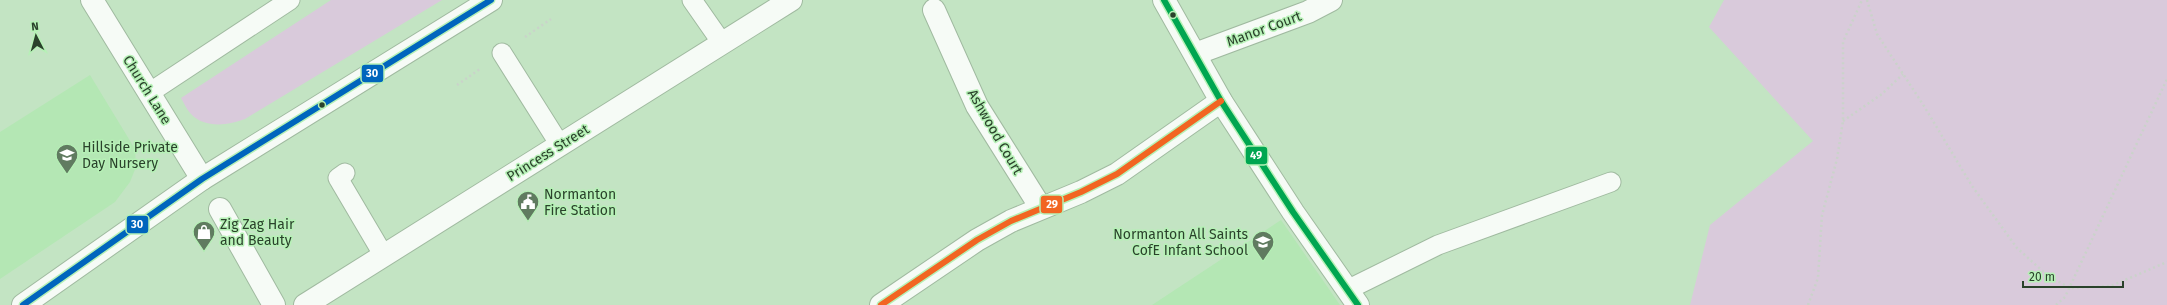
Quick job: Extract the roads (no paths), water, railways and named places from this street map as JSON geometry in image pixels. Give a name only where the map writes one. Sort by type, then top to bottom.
[{"type":"street","name":"Church Lane","points":[[92,0],[202,179]]},
{"type":"street","points":[[23,305],[202,179],[491,0]]},
{"type":"street","name":"Princess Street","points":[[305,305],[791,0]]},
{"type":"street","points":[[1164,0],[1221,101],[1353,297]]},
{"type":"street","name":"Manor Court","points":[[1195,54],[1308,12],[1331,0]]},
{"type":"street","name":"Ashwood Court","points":[[934,10],[977,106],[1041,208]]},
{"type":"street","points":[[881,305],[977,240],[1011,221],[1082,192],[1118,174],[1221,101]]},
{"type":"street","points":[[220,209],[274,305]]},
{"type":"lane","points":[[149,94],[290,0]]},
{"type":"lane","points":[[692,0],[722,43]]},
{"type":"lane","points":[[502,53],[560,145]]},
{"type":"lane","points":[[345,173],[338,178],[384,256]]},
{"type":"lane","points":[[1353,297],[1438,245],[1611,182]]},
{"type":"place","name":"Hillside Private Day Nursery","points":[[67,174]]},
{"type":"place","name":"Normanton Fire Station","points":[[528,222]]},
{"type":"place","name":"Zig Zag Hair and Beauty","points":[[204,252]]},
{"type":"place","name":"Normanton All Saints CofE Infant School","points":[[1263,262]]}]
